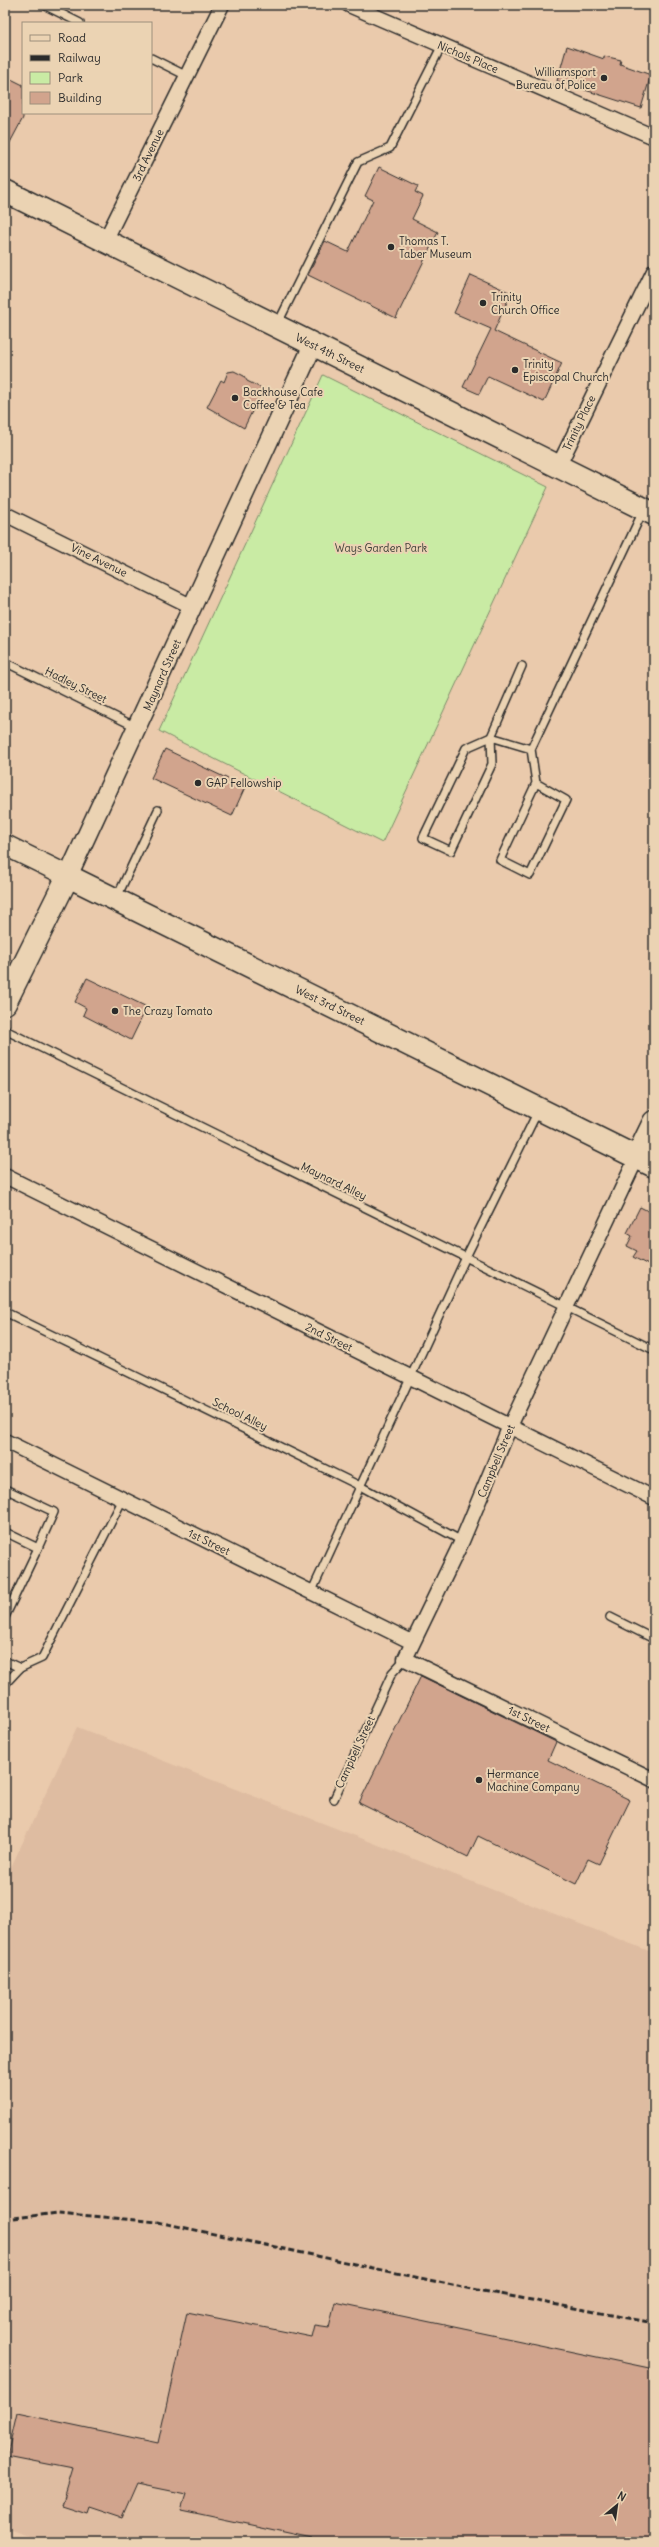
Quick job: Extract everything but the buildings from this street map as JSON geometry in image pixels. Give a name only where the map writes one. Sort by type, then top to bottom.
[{"type":"main road","name":"West 4th Street","points":[[5,191],[649,512]]},
{"type":"main road","name":"West 3rd Street","points":[[5,845],[646,1162]]},
{"type":"main road","name":"Maynard Street","points":[[5,1002],[68,876]]},
{"type":"main road","name":"Campbell Street","points":[[646,1162],[654,1122]]},
{"type":"street","name":"3rd Avenue","points":[[105,241],[222,5]]},
{"type":"street","name":"Nichols Place","points":[[349,5],[654,137]]},
{"type":"street","name":"Trinity Place","points":[[558,467],[654,272]]},
{"type":"street","name":"Maynard Street","points":[[68,876],[138,728],[313,345]]},
{"type":"street","name":"Vine Avenue","points":[[5,514],[193,607]]},
{"type":"street","name":"Campbell Street","points":[[405,1659],[462,1541],[510,1426],[568,1307],[646,1162]]},
{"type":"street","name":"2nd Street","points":[[5,1176],[654,1498]]},
{"type":"street","name":"1st Street","points":[[5,1441],[412,1642]]},
{"type":"street","name":"1st Street","points":[[405,1659],[654,1780]]},
{"type":"lane","points":[[44,5],[78,22]]},
{"type":"lane","points":[[277,326],[358,162],[390,148],[442,45]]},
{"type":"lane","points":[[152,58],[187,76]]},
{"type":"lane","points":[[536,783],[566,800],[530,875],[500,860],[536,783],[530,749],[649,512]]},
{"type":"lane","name":"Hadley Street","points":[[5,662],[138,728]]},
{"type":"lane","points":[[522,666],[490,737],[492,764],[451,851],[423,838],[466,748],[490,737],[530,749]]},
{"type":"lane","points":[[116,900],[158,810]]},
{"type":"lane","name":"Maynard Alley","points":[[5,1030],[654,1350]]},
{"type":"lane","points":[[312,1593],[466,1257],[539,1109]]},
{"type":"lane","name":"School Alley","points":[[5,1312],[360,1486],[462,1541]]},
{"type":"lane","points":[[5,1489],[54,1512],[5,1617]]},
{"type":"lane","points":[[5,1684],[20,1668],[42,1658],[123,1499]]},
{"type":"lane","points":[[5,1532],[38,1548]]},
{"type":"lane","points":[[610,1617],[654,1639]]},
{"type":"lane","name":"Campbell Street","points":[[334,1798],[392,1673],[405,1659]]},
{"type":"lane","points":[[5,1661],[20,1668]]},
{"type":"shaded area","points":[[77,1727],[654,1953],[654,2542],[46,2542],[5,2528],[5,1880]]},
{"type":"green space","name":"Ways Garden Park","points":[[323,375],[548,487],[382,843],[159,731]]},
{"type":"railway","points":[[5,2219],[58,2213],[158,2222],[462,2287],[654,2323]]},
{"type":"place","name":"Williamsport Bureau of Police","points":[[604,78]]},
{"type":"place","name":"Thomas T. Taber Museum","points":[[391,247]]},
{"type":"place","name":"Trinity Church Office","points":[[483,303]]},
{"type":"place","name":"Trinity Episcopal Church","points":[[515,370]]},
{"type":"place","name":"Backhouse Cafe Coffee & Tea","points":[[235,398]]},
{"type":"place","name":"GAP Fellowship","points":[[198,783]]},
{"type":"place","name":"The Crazy Tomato","points":[[115,1011]]},
{"type":"place","name":"Hermance Machine Company","points":[[479,1780]]}]
